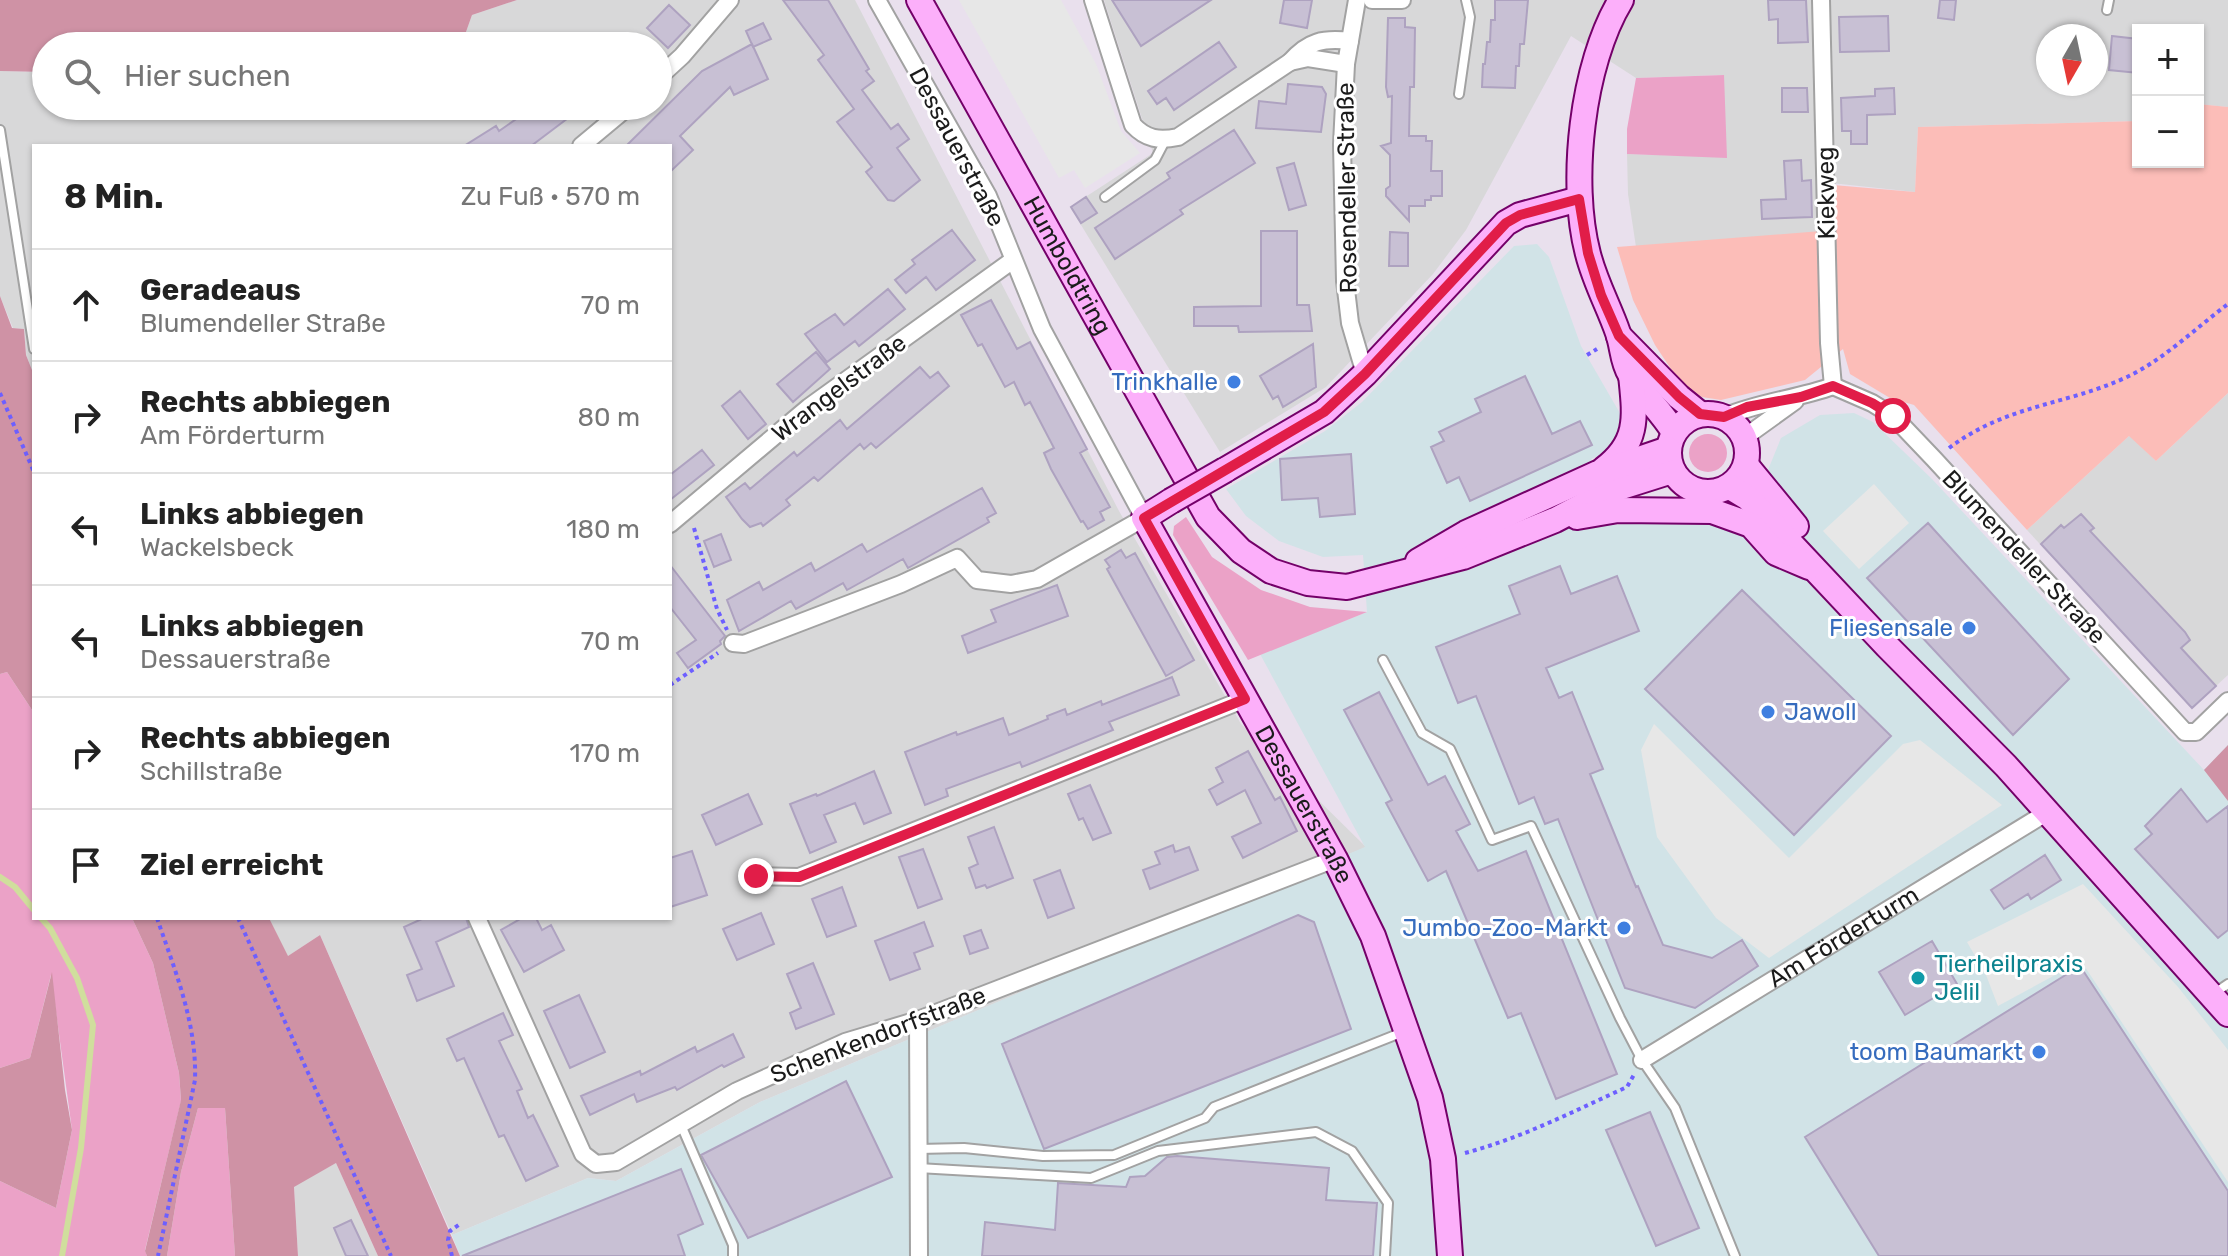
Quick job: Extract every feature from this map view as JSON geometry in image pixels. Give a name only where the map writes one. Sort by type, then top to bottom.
[{"type":"street","points":[[672,65],[730,0]]},
{"type":"street","name":"Dessauerstraße","points":[[877,0],[988,196],[1042,329],[1335,859],[1373,936],[1430,1098],[1443,1159],[1450,1256]]},
{"type":"street","name":"Humboldtring","points":[[919,0],[1208,517],[1241,551],[1271,571],[1308,583],[1347,587],[1463,557],[1555,520],[1612,490],[1671,451]]},
{"type":"street","points":[[1093,0],[1133,125],[1148,137],[1178,137],[1290,62],[1300,51],[1328,39],[1350,41]]},
{"type":"street","name":"Rosendeller Straße","points":[[1357,0],[1346,64],[1342,144],[1345,281],[1350,323],[1365,374]]},
{"type":"street","points":[[1372,0],[1402,0]]},
{"type":"street","points":[[1619,336],[1679,397],[1712,416],[1736,425],[1745,437],[1748,451],[1746,465],[1730,487],[1714,493],[1697,491],[1683,484],[1662,413],[1631,375],[1624,361],[1619,336],[1601,295],[1588,253],[1579,199],[1591,75],[1621,0]]},
{"type":"street","name":"Kiekweg","points":[[1821,0],[1829,343],[1833,386]]},
{"type":"street","points":[[1290,62],[1308,58],[1346,64]]},
{"type":"street","points":[[583,144],[612,120]]},
{"type":"street","points":[[733,643],[744,644],[901,584],[957,558],[977,580],[1011,584],[1037,579],[1324,412],[1365,374],[1506,223],[1520,215],[1579,199]]},
{"type":"street","name":"Wrangelstraße","points":[[672,522],[809,407],[1013,260]]},
{"type":"street","points":[[1598,473],[1616,460],[1633,432],[1631,375]]},
{"type":"street","points":[[1671,451],[1683,422],[1801,397],[1833,386]]},
{"type":"street","name":"Blumendeller Straße","points":[[1833,386],[1893,416],[2185,732],[2196,732],[2228,701]]},
{"type":"street","points":[[1745,437],[1801,397]]},
{"type":"street","name":"Humboldtring","points":[[1392,577],[1466,533],[1598,473],[1671,451]]},
{"type":"street","points":[[1746,465],[1799,530],[1818,571]]},
{"type":"street","points":[[1730,487],[1748,498],[2223,997]]},
{"type":"street","points":[[1555,520],[1618,510],[1712,511],[1751,525],[1776,553],[1818,571]]},
{"type":"street","points":[[756,876],[799,877],[1245,699]]},
{"type":"street","name":"Am Förderturm","points":[[1642,1060],[2046,813]]},
{"type":"street","name":"Schenkendorfstraße","points":[[478,920],[583,1154],[596,1164],[616,1162],[737,1091],[845,1042],[918,1020],[1335,859]]},
{"type":"street","points":[[918,1020],[919,1256]]},
{"type":"lane","points":[[1459,94],[1470,17],[1466,0]]},
{"type":"lane","points":[[0,130],[32,336]]},
{"type":"lane","points":[[1105,197],[1155,160],[1166,139]]},
{"type":"lane","points":[[1383,660],[1422,733],[1450,749],[1492,840],[1531,826],[1642,1060],[1675,1108],[1735,1256]]},
{"type":"lane","points":[[918,1149],[964,1148],[1043,1156],[1114,1155],[1205,1118],[1214,1107],[1408,1030]]},
{"type":"lane","points":[[681,1125],[733,1245],[733,1256]]},
{"type":"lane","points":[[918,1168],[1091,1178],[1158,1151],[1316,1132],[1352,1151],[1388,1203],[1385,1256]]},
{"type":"path","points":[[1934,459],[1970,432],[1994,419],[2100,388],[2130,375],[2228,304]]},
{"type":"path","points":[[1587,355],[1597,349]]},
{"type":"path","points":[[0,393],[32,467]]},
{"type":"path","points":[[672,684],[733,643],[717,609],[688,508]]},
{"type":"path","points":[[158,920],[186,1005],[196,1057],[195,1080],[158,1256]]},
{"type":"path","points":[[239,920],[391,1256]]},
{"type":"path","points":[[1443,1159],[1493,1146],[1627,1087],[1642,1060]]},
{"type":"path","points":[[452,1256],[448,1240],[450,1231],[460,1224]]},
{"type":"shaded area","points":[[0,0],[517,0],[472,15],[466,32],[32,32],[32,72],[0,71]]},
{"type":"shaded area","points":[[517,0],[855,0],[1119,511],[1241,724],[1366,847],[760,1102],[616,1181],[588,1178],[452,1235],[320,935],[287,957],[270,920],[672,920],[672,144],[32,144],[32,370],[26,355],[24,329],[13,328],[0,296],[0,71],[32,72],[32,120],[672,120],[672,32],[466,32],[472,15]]},
{"type":"shaded area","points":[[959,0],[1061,0],[1096,64],[1121,131],[1140,153],[1085,188],[1074,170],[1059,178]]},
{"type":"shaded area","points":[[1104,0],[2228,0],[2228,107],[2204,105],[2204,24],[2132,24],[2132,121],[1918,127],[1915,192],[1822,182],[1823,232],[1636,247],[1628,194],[1627,154],[1726,157],[1723,75],[1636,78],[1571,36],[1466,230],[1433,274],[1326,387],[1220,452],[1070,207],[1153,153]]},
{"type":"shaded area","points":[[1724,75],[1727,158],[1627,154],[1627,129],[1636,78]]},
{"type":"shaded area","points":[[2204,105],[2228,107],[2228,393],[2156,461],[2129,436],[2027,530],[1914,405],[1890,398],[1850,374],[1843,349],[1805,380],[1721,400],[1702,397],[1688,390],[1655,345],[1633,300],[1617,247],[1834,230],[1833,185],[1915,192],[1918,127],[2132,121],[2132,168],[2204,168]]},
{"type":"shaded area","points":[[1537,244],[1549,257],[1581,346],[1621,415],[1622,428],[1611,450],[1591,459],[1614,525],[1661,521],[1711,524],[1741,536],[1781,438],[1820,415],[1854,413],[1873,422],[1932,479],[2204,770],[2228,745],[2228,1256],[460,1256],[452,1235],[588,1178],[616,1181],[760,1102],[1365,847],[1260,654],[1367,612],[1363,555],[1323,557],[1279,541],[1246,516],[1226,489],[1325,431],[1362,402],[1514,246]]},
{"type":"shaded area","points":[[0,296],[12,328],[24,329],[26,355],[32,370],[32,710],[7,672],[0,674]]},
{"type":"shaded area","points":[[2228,393],[2228,675],[2192,708],[2027,530],[2130,435],[2156,461]]},
{"type":"shaded area","points":[[1708,434],[1721,440],[1727,453],[1721,466],[1708,472],[1695,466],[1689,453],[1695,440]]},
{"type":"shaded area","points":[[1874,484],[1909,523],[1859,569],[1823,531]]},
{"type":"shaded area","points":[[1186,517],[1212,557],[1261,590],[1310,607],[1367,612],[1248,660],[1173,535],[1174,526]]},
{"type":"shaded area","points":[[7,672],[32,710],[32,920],[133,920],[153,963],[179,1073],[181,1101],[145,1250],[147,1256],[0,1256],[0,1181],[56,1208],[72,1130],[51,975],[30,1058],[0,1068],[0,674]]},
{"type":"shaded area","points":[[1654,724],[1789,858],[1903,744],[1920,740],[2002,805],[1769,958],[1716,918],[1657,837],[1641,750]]},
{"type":"shaded area","points":[[2228,745],[2228,801],[2204,770]]},
{"type":"shaded area","points":[[2083,884],[2178,987],[2228,1050],[2228,1182],[2081,961],[1998,1006],[1986,975],[1967,942]]},
{"type":"shaded area","points":[[133,920],[270,920],[288,956],[320,935],[460,1256],[378,1256],[336,1163],[294,1187],[298,1256],[235,1256],[225,1108],[198,1108],[181,1172],[167,1256],[147,1256],[145,1251],[181,1100],[179,1073],[153,963]]},
{"type":"shaded area","points":[[52,972],[72,1130],[56,1208],[0,1181],[0,1068],[30,1058]]},
{"type":"shaded area","points":[[198,1108],[225,1108],[235,1256],[167,1256],[181,1172]]},
{"type":"shaded area","points":[[336,1163],[378,1256],[298,1256],[294,1186]]},
{"type":"building","points":[[783,0],[828,0],[874,81],[862,90],[891,129],[898,124],[909,139],[897,148],[920,180],[894,201],[888,200],[866,172],[872,167],[837,122],[854,109],[818,60],[824,55]]},
{"type":"building","points":[[1112,0],[1211,0],[1141,46]]},
{"type":"building","points":[[1284,0],[1312,0],[1307,28],[1280,23]]},
{"type":"building","points":[[1495,0],[1528,0],[1524,44],[1520,44],[1515,88],[1482,87],[1491,20],[1495,20]]},
{"type":"building","points":[[1768,0],[1806,0],[1808,42],[1778,43],[1778,19],[1769,20]]},
{"type":"building","points":[[1940,0],[1956,0],[1954,20],[1938,18]]},
{"type":"building","points":[[669,5],[690,25],[672,44],[672,32],[651,32],[647,28]]},
{"type":"building","points":[[1888,16],[1889,51],[1840,52],[1839,17]]},
{"type":"building","points":[[1388,18],[1405,18],[1405,27],[1415,28],[1409,136],[1426,136],[1426,141],[1432,141],[1431,171],[1442,171],[1442,196],[1431,196],[1431,200],[1425,200],[1425,206],[1409,206],[1409,221],[1386,196],[1386,189],[1390,186],[1390,155],[1381,146],[1391,143],[1392,96],[1388,97],[1386,87]]},
{"type":"building","points":[[763,23],[771,39],[753,47],[746,31]]},
{"type":"building","points":[[2112,36],[2132,38],[2132,72],[2109,70]]},
{"type":"building","points":[[1219,42],[1236,67],[1174,110],[1166,98],[1157,104],[1148,91]]},
{"type":"building","points":[[752,44],[768,79],[734,95],[730,87],[680,136],[693,150],[672,170],[672,144],[628,144],[652,120],[672,120],[672,101],[702,71]]},
{"type":"building","points":[[1288,84],[1322,87],[1326,94],[1321,132],[1256,128],[1259,101],[1286,104]]},
{"type":"building","points":[[1782,88],[1807,88],[1808,112],[1782,112]]},
{"type":"building","points":[[1894,88],[1895,114],[1867,115],[1867,144],[1851,144],[1851,131],[1842,131],[1841,98],[1875,96],[1875,89]]},
{"type":"building","points":[[515,120],[565,120],[534,144],[467,144],[496,126],[499,131]]},
{"type":"building","points":[[1234,130],[1255,163],[1180,210],[1183,214],[1115,259],[1095,228],[1170,178],[1167,173]]},
{"type":"building","points":[[1801,160],[1802,181],[1811,180],[1812,217],[1762,219],[1761,200],[1786,199],[1784,161]]},
{"type":"building","points":[[1294,163],[1306,205],[1289,210],[1277,168]]},
{"type":"building","points":[[1086,197],[1097,213],[1081,223],[1071,207]]},
{"type":"building","points":[[952,230],[975,260],[936,290],[926,277],[906,293],[895,280],[915,264],[912,260]]},
{"type":"building","points":[[1261,231],[1297,231],[1297,305],[1309,305],[1312,331],[1239,332],[1238,326],[1194,326],[1194,307],[1261,306]]},
{"type":"building","points":[[1390,232],[1408,233],[1408,266],[1389,266]]},
{"type":"building","points":[[888,289],[905,309],[859,346],[855,341],[827,362],[805,334],[835,314],[844,325]]},
{"type":"building","points":[[991,300],[1017,349],[1030,342],[1087,449],[1080,453],[1110,507],[1100,512],[1104,520],[1088,529],[1051,469],[1044,453],[1054,448],[1030,402],[1025,405],[1014,382],[1005,387],[982,344],[978,346],[961,315]]},
{"type":"building","points":[[1313,344],[1316,387],[1283,407],[1278,396],[1273,399],[1260,376]]},
{"type":"building","points":[[816,352],[830,369],[793,402],[777,384]]},
{"type":"building","points":[[920,367],[930,378],[938,372],[949,386],[876,448],[871,443],[864,449],[860,444],[818,481],[814,477],[786,500],[790,505],[763,526],[761,523],[750,527],[742,519],[726,497],[745,483],[750,489],[794,452],[797,456],[840,420],[847,429]]},
{"type":"building","points":[[1525,376],[1552,434],[1580,421],[1592,445],[1470,501],[1459,477],[1447,483],[1431,447],[1444,441],[1439,432],[1481,412],[1475,399]]},
{"type":"building","points":[[740,391],[766,424],[748,439],[722,406]]},
{"type":"building","points":[[702,450],[714,465],[672,498],[672,473]]},
{"type":"building","points":[[1351,454],[1355,514],[1320,517],[1318,498],[1282,500],[1280,459]]},
{"type":"building","points":[[982,488],[996,513],[987,518],[989,522],[908,568],[903,559],[847,590],[843,583],[796,609],[791,601],[739,631],[727,600],[759,582],[763,590],[811,563],[815,571],[862,544],[867,552]]},
{"type":"building","points":[[2081,514],[2094,528],[2090,531],[2190,640],[2181,648],[2216,686],[2192,708],[2041,544],[2061,525],[2064,528]]},
{"type":"building","name":"Fliesensale","points":[[1928,523],[2069,679],[2013,735],[1867,578]]},
{"type":"building","points":[[721,534],[731,560],[714,567],[704,541]]},
{"type":"building","points":[[1121,550],[1126,558],[1135,553],[1194,660],[1166,676],[1107,569],[1110,567],[1105,560]]},
{"type":"building","points":[[1560,566],[1571,594],[1617,576],[1639,631],[1546,668],[1559,698],[1572,692],[1603,769],[1590,774],[1663,945],[1712,958],[1742,940],[1758,966],[1695,1008],[1625,988],[1558,819],[1545,824],[1534,797],[1519,804],[1476,696],[1458,703],[1436,647],[1520,614],[1509,586]]},
{"type":"building","points":[[672,568],[725,636],[721,644],[688,668],[677,653],[696,640],[672,610]]},
{"type":"building","points":[[1057,585],[1068,616],[968,653],[962,636],[996,622],[991,610]]},
{"type":"building","name":"Jawoll","points":[[1742,590],[1891,736],[1794,835],[1645,689]]},
{"type":"building","points":[[1172,677],[1179,695],[1109,722],[1113,730],[1022,767],[1020,762],[946,789],[948,796],[925,805],[905,752],[1003,718],[1009,735],[1065,709],[1067,715],[1101,701],[1102,705]]},
{"type":"building","points":[[1379,692],[1428,785],[1445,776],[1470,824],[1456,831],[1478,871],[1526,851],[1617,1074],[1556,1099],[1521,1013],[1508,1018],[1446,871],[1428,881],[1386,803],[1392,800],[1344,710]]},
{"type":"building","points":[[1248,751],[1275,800],[1280,797],[1297,831],[1243,858],[1232,837],[1261,823],[1245,790],[1217,805],[1209,790],[1223,782],[1216,768]]},
{"type":"building","points":[[874,771],[891,813],[864,824],[855,803],[824,815],[836,842],[810,853],[790,804],[817,796]]},
{"type":"building","points":[[1090,785],[1111,833],[1093,840],[1083,818],[1079,820],[1068,794]]},
{"type":"building","points":[[2181,789],[2207,822],[2228,806],[2228,930],[2218,938],[2135,849],[2152,834],[2145,826]]},
{"type":"building","points":[[748,794],[762,824],[716,845],[702,815]]},
{"type":"building","points":[[994,827],[1013,878],[987,888],[985,885],[976,888],[969,868],[978,864],[968,837]]},
{"type":"building","points":[[1173,845],[1175,852],[1189,847],[1198,870],[1150,889],[1143,870],[1160,864],[1155,852]]},
{"type":"building","points":[[923,849],[942,899],[918,908],[899,857]]},
{"type":"building","points":[[692,851],[707,895],[672,906],[672,857]]},
{"type":"building","points":[[2045,855],[2061,880],[2031,899],[2028,894],[2004,909],[1991,890]]},
{"type":"building","points":[[1060,870],[1074,908],[1048,918],[1034,880]]},
{"type":"building","points":[[842,887],[856,926],[827,937],[812,899]]},
{"type":"building","points":[[761,913],[774,944],[737,960],[723,929]]},
{"type":"building","points":[[1298,915],[1314,922],[1351,1029],[1044,1149],[1002,1044]]},
{"type":"building","points":[[420,920],[467,920],[469,927],[436,942],[454,986],[417,1001],[407,975],[422,969],[404,927]]},
{"type":"building","points":[[518,920],[537,920],[542,930],[551,925],[564,950],[524,972],[501,930]]},
{"type":"building","points":[[924,922],[933,946],[914,953],[920,969],[890,980],[875,941]]},
{"type":"building","points":[[981,930],[988,948],[970,954],[964,936]]},
{"type":"building","name":"Tierheilpraxis Jelil","points":[[1932,941],[1957,984],[1905,1015],[1879,972]]},
{"type":"building","points":[[813,963],[834,1014],[796,1029],[790,1013],[801,1008],[787,974]]},
{"type":"building","name":"toom Baumarkt","points":[[2080,966],[2228,1191],[2228,1256],[1879,1256],[1805,1137]]},
{"type":"building","points":[[579,995],[605,1052],[570,1068],[544,1011]]},
{"type":"building","points":[[503,1013],[513,1035],[499,1041],[522,1089],[517,1091],[528,1118],[533,1115],[558,1166],[526,1181],[504,1135],[499,1137],[464,1058],[457,1061],[447,1039]]},
{"type":"building","points":[[733,1034],[744,1057],[724,1067],[722,1065],[677,1090],[675,1087],[637,1102],[634,1094],[590,1115],[581,1096],[640,1071],[641,1075],[695,1047],[697,1052]]},
{"type":"building","points":[[846,1081],[892,1177],[748,1238],[701,1155]]},
{"type":"building","points":[[1650,1112],[1699,1228],[1656,1246],[1606,1130]]},
{"type":"building","points":[[1167,1157],[1329,1168],[1326,1200],[1377,1203],[1373,1256],[982,1256],[985,1222],[1055,1230],[1058,1183],[1126,1187],[1130,1177],[1145,1176]]},
{"type":"building","points":[[681,1169],[703,1224],[678,1235],[685,1256],[462,1256]]},
{"type":"building","points":[[351,1220],[368,1256],[346,1256],[334,1228]]},
{"type":"waterway","points":[[0,877],[15,887],[32,908]]},
{"type":"waterway","points":[[43,920],[77,978],[93,1025],[81,1148],[62,1256]]},
{"type":"place","name":"Trinkhalle","points":[[1234,382]]},
{"type":"place","name":"Fliesensale","points":[[1969,628]]},
{"type":"place","name":"Jawoll","points":[[1768,712]]},
{"type":"place","name":"Jumbo-Zoo-Markt","points":[[1624,928]]},
{"type":"place","name":"Tierheilpraxis Jelil","points":[[1918,978]]},
{"type":"place","name":"toom Baumarkt","points":[[2039,1052]]},
{"type":"route","points":[[756,876],[799,877],[1245,699],[1144,518],[1324,412],[1365,374],[1506,223],[1520,215],[1579,199],[1588,253],[1601,295],[1619,336],[1700,414],[1724,417],[1747,407],[1801,397],[1833,386],[1893,416]]}]
